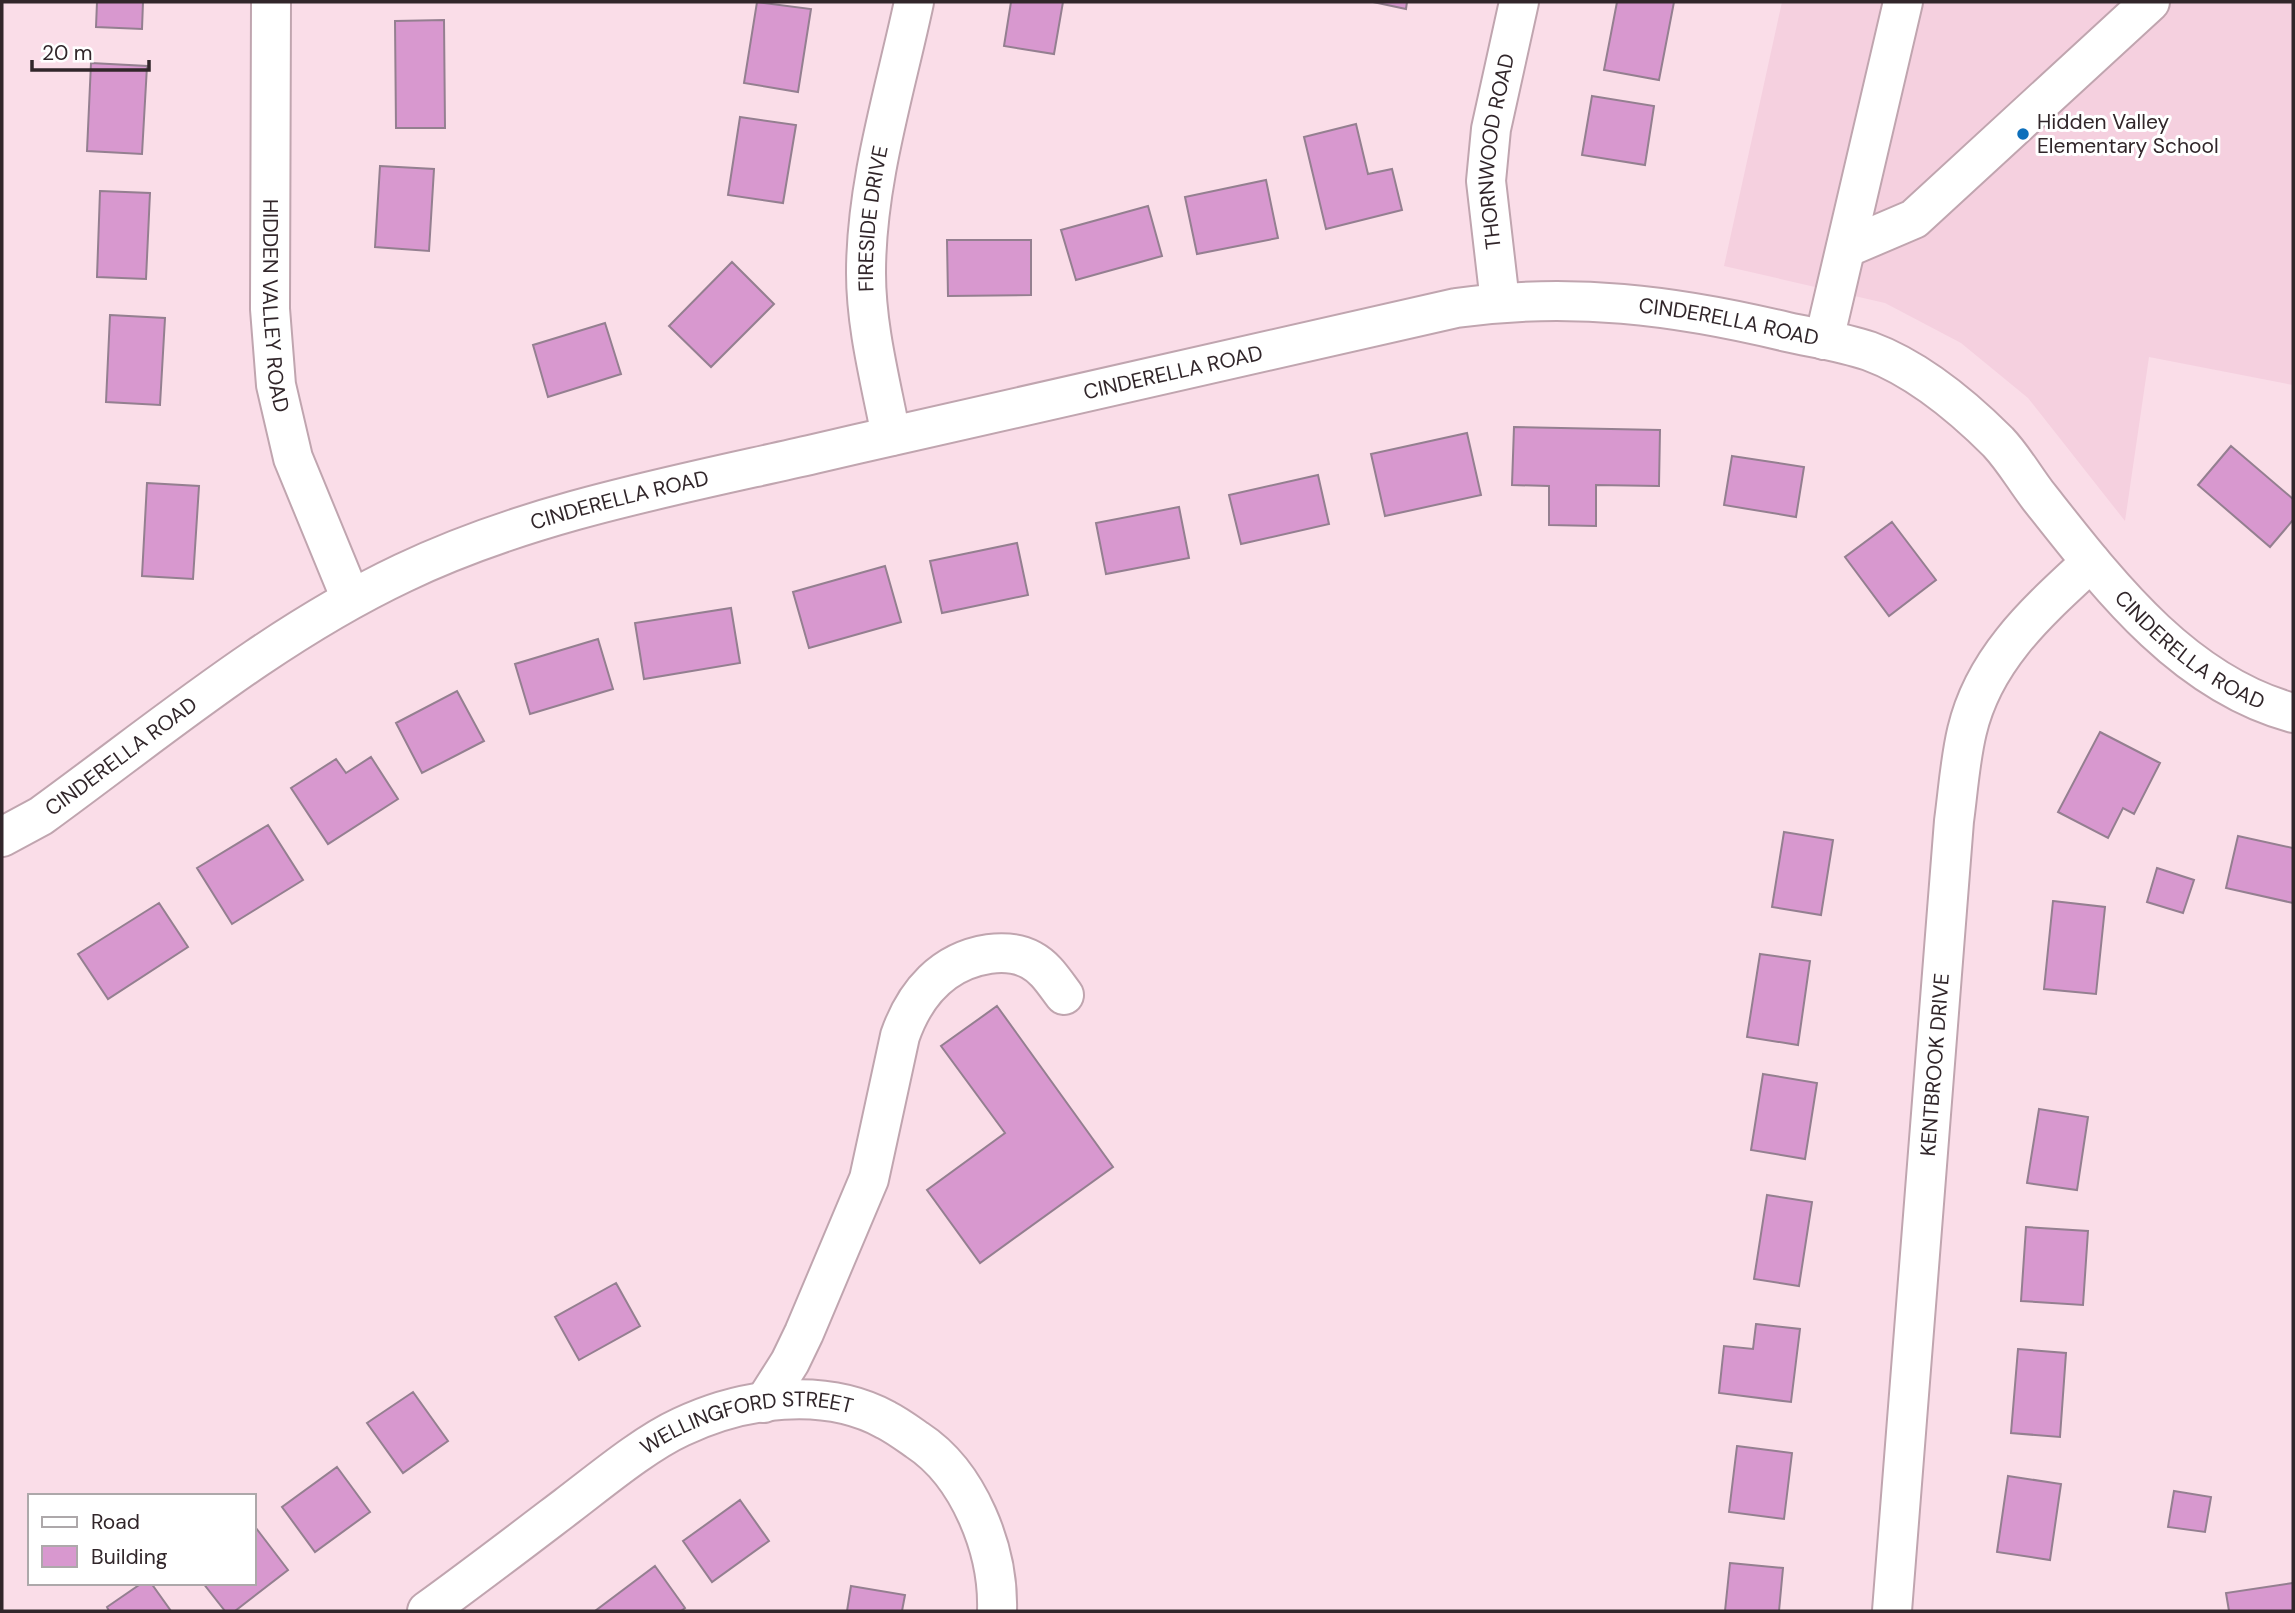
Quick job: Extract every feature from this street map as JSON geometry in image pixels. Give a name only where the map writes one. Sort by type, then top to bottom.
[{"type":"street","name":"HIDDEN VALLEY ROAD","points":[[271,2],[270,309],[276,384],[301,482],[351,599]]},
{"type":"street","name":"FIRESIDE DRIVE","points":[[891,436],[872,341],[866,275],[870,208],[914,2]]},
{"type":"street","name":"THORNWOOD ROAD","points":[[1500,302],[1486,181],[1491,129],[1519,2]]},
{"type":"street","points":[[1824,340],[1903,2]]},
{"type":"street","points":[[1846,248],[1914,219],[2150,2]]},
{"type":"street","name":"CINDERELLA ROAD","points":[[2,836],[41,816],[255,659],[351,599],[405,571],[501,532],[670,487],[891,436],[1457,308],[1500,302],[1565,299],[1660,305],[1870,352],[1926,382],[1952,400],[1999,443],[2091,562],[2169,644],[2222,681],[2251,697],[2293,713]]},
{"type":"street","name":"KENTBROOK DRIVE","points":[[1892,1611],[1953,835],[1966,733],[1992,668],[2022,626],[2091,562]]},
{"type":"street","points":[[764,1403],[795,1353],[869,1179],[900,1036],[908,1014],[923,991],[960,961],[1005,952],[1030,960],[1048,972],[1064,995]]},
{"type":"street","name":"WELLINGFORD STREET","points":[[427,1611],[601,1481],[679,1428],[732,1408],[787,1399],[838,1403],[885,1419],[927,1447],[960,1484],[984,1533],[991,1558],[997,1611]]},
{"type":"shaded area","name":"Hidden Valley Elementary School","points":[[1782,2],[2293,2],[2293,385],[2149,357],[2125,521],[2028,398],[1961,343],[1885,303],[1724,266]]},
{"type":"building","points":[[97,2],[143,2],[142,29],[96,27]]},
{"type":"building","points":[[757,2],[811,9],[798,92],[744,83]]},
{"type":"building","points":[[1011,2],[1063,2],[1054,54],[1004,46]]},
{"type":"building","points":[[1373,2],[1407,2],[1406,9]]},
{"type":"building","points":[[1617,2],[1674,2],[1659,80],[1604,70]]},
{"type":"building","points":[[444,20],[445,128],[396,128],[395,21]]},
{"type":"building","points":[[91,63],[147,66],[142,154],[87,151]]},
{"type":"building","points":[[1592,96],[1654,106],[1645,165],[1582,155]]},
{"type":"building","points":[[740,117],[796,125],[783,203],[728,195]]},
{"type":"building","points":[[1356,124],[1368,174],[1392,169],[1402,210],[1326,229],[1304,137]]},
{"type":"building","points":[[380,166],[434,169],[429,251],[375,247]]},
{"type":"building","points":[[1266,180],[1278,238],[1197,254],[1185,197]]},
{"type":"building","points":[[100,191],[150,193],[146,279],[97,277]]},
{"type":"building","points":[[1148,206],[1162,256],[1076,280],[1061,230]]},
{"type":"building","points":[[947,240],[1031,240],[1031,295],[948,296]]},
{"type":"building","points":[[732,262],[774,304],[711,367],[669,326]]},
{"type":"building","points":[[110,315],[165,318],[160,405],[106,402]]},
{"type":"building","points":[[605,323],[621,374],[548,397],[533,345]]},
{"type":"building","points":[[1514,427],[1660,430],[1659,486],[1596,485],[1596,526],[1549,525],[1549,486],[1512,485]]},
{"type":"building","points":[[1467,433],[1481,495],[1385,516],[1371,454]]},
{"type":"building","points":[[2231,446],[2293,499],[2293,520],[2270,547],[2198,485]]},
{"type":"building","points":[[1732,456],[1804,467],[1796,517],[1724,505]]},
{"type":"building","points":[[1318,475],[1329,524],[1241,544],[1229,495]]},
{"type":"building","points":[[147,483],[199,486],[193,579],[142,576]]},
{"type":"building","points":[[1179,507],[1189,558],[1106,574],[1096,523]]},
{"type":"building","points":[[1892,522],[1936,580],[1889,616],[1845,557]]},
{"type":"building","points":[[1017,543],[1028,595],[942,613],[930,561]]},
{"type":"building","points":[[885,566],[901,622],[809,648],[793,592]]},
{"type":"building","points":[[731,608],[740,663],[644,679],[635,623]]},
{"type":"building","points":[[598,639],[613,689],[530,714],[515,664]]},
{"type":"building","points":[[457,691],[484,741],[422,773],[396,723]]},
{"type":"building","points":[[2100,732],[2160,763],[2134,814],[2123,808],[2108,838],[2058,812]]},
{"type":"building","points":[[371,757],[398,799],[328,844],[291,788],[336,759],[346,773]]},
{"type":"building","points":[[268,825],[303,880],[232,924],[197,868]]},
{"type":"building","points":[[1784,832],[1833,840],[1821,915],[1772,907]]},
{"type":"building","points":[[2238,836],[2293,848],[2293,903],[2226,888]]},
{"type":"building","points":[[2157,868],[2194,880],[2183,913],[2147,902]]},
{"type":"building","points":[[2053,901],[2105,907],[2096,994],[2044,989]]},
{"type":"building","points":[[159,903],[188,947],[108,999],[78,954]]},
{"type":"building","points":[[1760,954],[1810,961],[1798,1045],[1747,1037]]},
{"type":"building","points":[[997,1006],[1113,1167],[980,1263],[927,1190],[1005,1133],[941,1046]]},
{"type":"building","points":[[1763,1074],[1817,1083],[1805,1159],[1751,1150]]},
{"type":"building","points":[[2039,1109],[2088,1117],[2077,1190],[2027,1183]]},
{"type":"building","points":[[1767,1195],[1812,1202],[1799,1286],[1754,1279]]},
{"type":"building","points":[[2026,1227],[2088,1231],[2083,1305],[2021,1301]]},
{"type":"building","points":[[616,1283],[640,1326],[579,1360],[555,1317]]},
{"type":"building","points":[[1756,1324],[1800,1329],[1791,1402],[1719,1393],[1724,1346],[1753,1349]]},
{"type":"building","points":[[2018,1349],[2066,1353],[2060,1437],[2011,1433]]},
{"type":"building","points":[[413,1392],[448,1441],[403,1473],[367,1423]]},
{"type":"building","points":[[1737,1446],[1792,1453],[1784,1519],[1729,1512]]},
{"type":"building","points":[[337,1467],[370,1512],[315,1552],[282,1507]]},
{"type":"building","points":[[2008,1476],[2061,1484],[2050,1560],[1997,1552]]},
{"type":"building","points":[[2174,1491],[2211,1497],[2205,1532],[2168,1527]]},
{"type":"building","points":[[740,1500],[769,1541],[712,1582],[683,1541]]},
{"type":"building","points":[[256,1528],[288,1570],[235,1611],[225,1611],[205,1585],[256,1585]]},
{"type":"building","points":[[1730,1563],[1783,1568],[1779,1611],[1725,1611]]},
{"type":"building","points":[[655,1566],[685,1608],[681,1611],[595,1611]]},
{"type":"building","points":[[2293,1583],[2293,1611],[2229,1611],[2226,1593]]},
{"type":"building","points":[[139,1585],[152,1585],[171,1611],[109,1611],[107,1607]]},
{"type":"building","points":[[851,1586],[905,1595],[902,1611],[847,1611]]},
{"type":"place","name":"Hidden Valley Elementary School","points":[[2023,134]]}]
